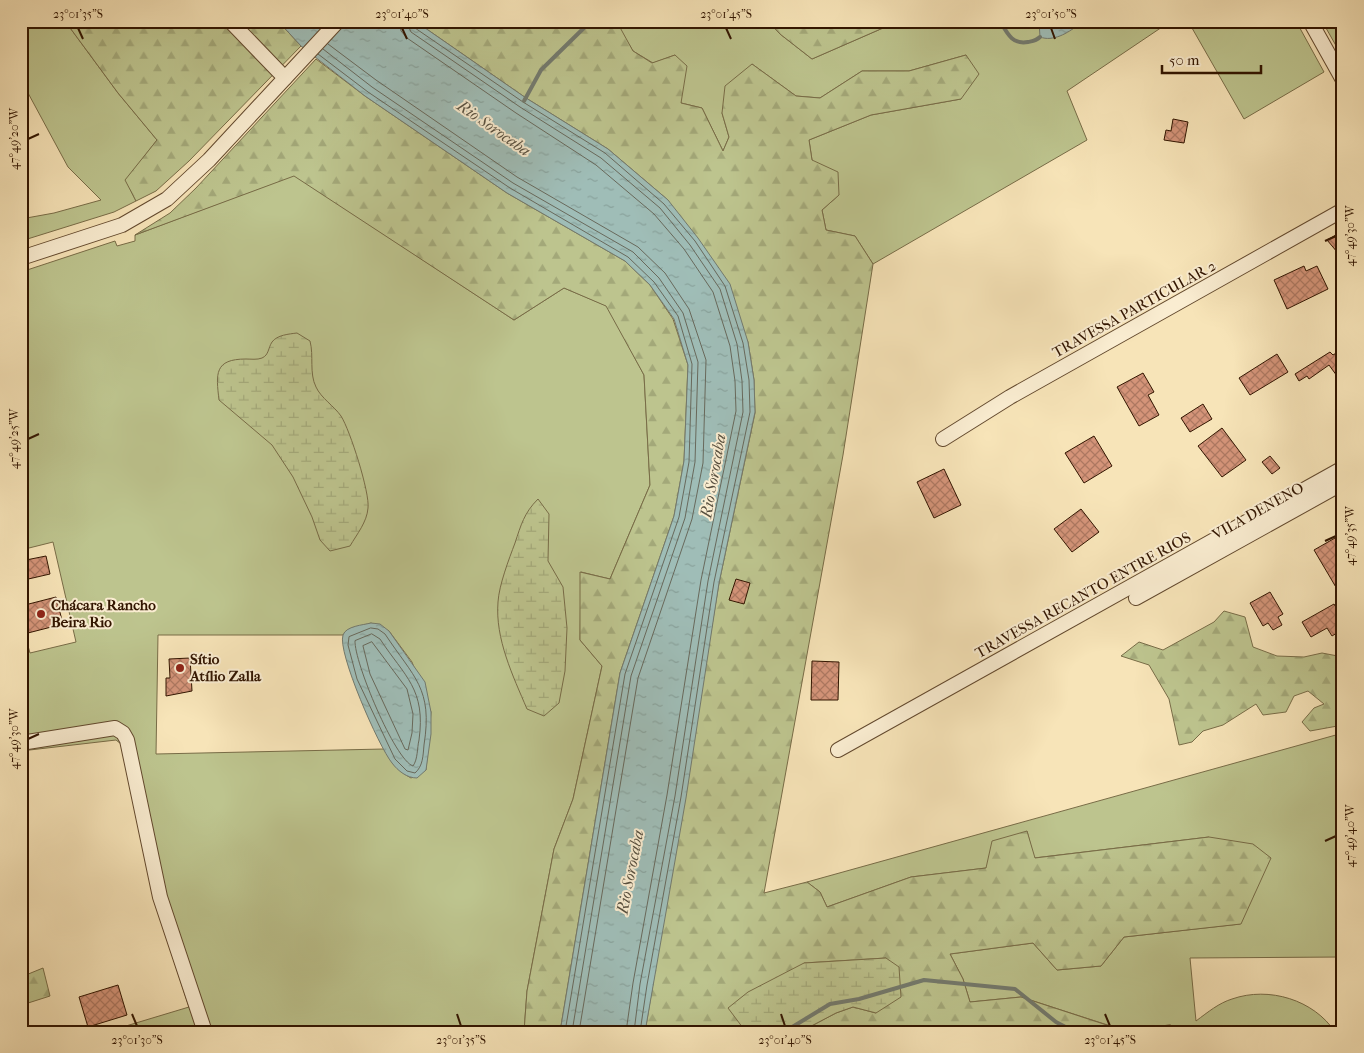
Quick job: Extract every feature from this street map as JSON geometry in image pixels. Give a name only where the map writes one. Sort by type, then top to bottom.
[{"type":"street","points":[[230,21],[286,78]]},
{"type":"street","points":[[21,258],[122,225],[168,199],[209,160],[338,21]]},
{"type":"street","points":[[1310,21],[1343,80]]},
{"type":"street","name":"TRAVESSA PARTICULAR 2","points":[[942,439],[1010,397],[1343,210]]},
{"type":"street","name":"TRAVESSA RECANTO ENTRE RIOS","points":[[838,750],[1343,468]]},
{"type":"street","name":"VILA DENENO","points":[[1136,598],[1343,483]]},
{"type":"street","points":[[21,742],[115,728],[123,733],[128,745],[160,897],[205,1032]]},
{"type":"green space","points":[[21,21],[65,21],[118,93],[157,140],[126,180],[136,201],[114,212],[21,241],[21,219],[54,213],[101,200],[68,167],[21,80]]},
{"type":"green space","points":[[65,21],[278,21],[301,46],[189,161],[156,191],[136,201],[125,180],[157,140],[118,93]]},
{"type":"green space","points":[[415,21],[617,22],[633,51],[652,63],[675,55],[687,66],[681,103],[702,108],[723,151],[729,137],[722,113],[725,86],[752,64],[796,96],[820,98],[862,71],[909,71],[966,55],[979,74],[961,99],[871,115],[809,140],[812,160],[838,172],[839,195],[822,210],[826,230],[855,236],[873,264],[843,455],[764,893],[807,882],[820,892],[827,907],[911,877],[986,868],[992,841],[1027,831],[1035,858],[1209,837],[1253,844],[1271,858],[1241,924],[1124,937],[1101,966],[1057,970],[1033,943],[950,954],[963,979],[970,1002],[1021,997],[1122,1030],[1170,1025],[1189,1032],[800,1032],[836,1013],[853,1007],[876,1013],[886,958],[804,963],[743,1028],[774,1032],[645,1032],[719,583],[755,413],[754,380],[748,342],[668,200],[608,149],[526,98]]},
{"type":"green space","points":[[615,21],[768,21],[780,34],[812,59],[883,28],[959,24],[965,21],[1171,21],[1067,91],[1087,140],[873,264],[855,236],[826,230],[822,210],[839,195],[812,160],[809,140],[871,115],[961,99],[966,55],[909,71],[862,71],[820,98],[796,96],[752,64],[722,113],[729,137],[723,151],[702,108],[681,103],[675,55],[653,63],[633,51]]},
{"type":"green space","points":[[768,21],[965,21],[959,24],[883,28],[812,59],[780,34]]},
{"type":"green space","points":[[1188,21],[1296,21],[1324,72],[1244,119]]},
{"type":"green space","points":[[1322,21],[1343,21],[1343,58]]},
{"type":"green space","points":[[316,59],[365,96],[507,193],[625,261],[650,285],[673,319],[688,365],[684,461],[674,516],[620,673],[560,1032],[524,1032],[527,991],[554,849],[573,799],[602,666],[580,640],[580,572],[610,579],[650,485],[644,375],[606,306],[564,288],[514,320],[294,176],[135,235],[170,213],[196,188]]},
{"type":"green space","points":[[294,175],[514,320],[564,288],[607,306],[644,375],[650,485],[610,579],[581,572],[580,640],[602,666],[573,799],[554,849],[527,991],[524,1032],[106,1032],[189,1007],[160,918],[121,744],[116,740],[21,751],[21,621],[30,653],[76,642],[53,542],[21,550],[21,272],[115,241],[117,246],[135,241],[135,235]],"holes":[[[371,623],[389,631],[412,662],[431,712],[426,770],[411,778],[395,766],[384,749],[156,754],[158,635],[343,635],[347,630]]]},
{"type":"green space","points":[[297,333],[310,341],[312,370],[318,391],[338,412],[345,423],[359,462],[368,500],[366,518],[350,546],[330,551],[320,540],[312,517],[293,477],[272,445],[219,400],[217,383],[219,370],[223,365],[236,360],[262,358],[266,355],[274,340],[283,335]]},
{"type":"green space","points":[[538,499],[549,514],[548,561],[563,587],[567,628],[565,671],[559,703],[544,716],[527,709],[506,657],[499,630],[498,616],[499,595],[507,564],[529,509]]},
{"type":"green space","points":[[1224,611],[1245,617],[1253,647],[1277,656],[1304,657],[1322,653],[1343,657],[1343,725],[1310,731],[1302,722],[1314,708],[1324,704],[1308,691],[1294,696],[1286,712],[1263,715],[1256,704],[1223,725],[1203,731],[1192,742],[1179,745],[1169,699],[1149,665],[1121,656],[1139,642],[1163,650],[1214,622]]},
{"type":"green space","points":[[1343,733],[1343,957],[1190,958],[1196,1021],[1218,1005],[1232,999],[1246,995],[1275,995],[1303,1004],[1326,1021],[1335,1032],[1189,1032],[1170,1025],[1123,1030],[1021,997],[970,1002],[963,979],[950,954],[1033,943],[1057,970],[1101,966],[1124,937],[1240,924],[1209,837],[1034,858],[1027,831],[986,868],[911,877],[827,907],[820,892],[807,882]]},
{"type":"green space","points":[[886,958],[899,967],[901,997],[876,1013],[853,1007],[836,1013],[800,1032],[743,1028],[728,1008],[748,992],[804,963]]},
{"type":"green space","points":[[43,968],[50,996],[25,1004],[21,1015],[21,977]]},
{"type":"water","name":"Rio Sorocaba","points":[[278,21],[415,21],[526,98],[608,149],[668,200],[698,238],[730,284],[748,342],[754,380],[755,412],[719,583],[686,798],[645,1032],[560,1032],[620,673],[674,516],[684,461],[688,365],[674,319],[650,285],[625,261],[507,193],[365,96],[301,46]]},
{"type":"water","points":[[1039,21],[1075,21],[1078,25],[1055,38],[1045,38],[1040,37]]},
{"type":"water","points":[[371,623],[380,624],[389,631],[425,682],[431,712],[431,734],[426,770],[417,778],[410,777],[400,771],[386,754],[360,699],[346,660],[343,645],[343,635],[345,632],[355,626]]},
{"type":"building","points":[[1173,119],[1188,122],[1184,143],[1164,140],[1166,130],[1171,131]]},
{"type":"building","points":[[1343,231],[1343,259],[1327,240]]},
{"type":"building","points":[[1304,266],[1306,271],[1317,266],[1328,289],[1287,309],[1274,280]]},
{"type":"building","points":[[1341,350],[1343,372],[1337,376],[1329,365],[1309,379],[1307,376],[1299,381],[1295,374],[1330,352],[1333,355]]},
{"type":"building","points":[[1277,354],[1288,372],[1250,395],[1239,378]]},
{"type":"building","points":[[1143,373],[1154,392],[1148,395],[1159,415],[1139,426],[1117,387]]},
{"type":"building","points":[[1203,404],[1212,419],[1190,432],[1181,418]]},
{"type":"building","points":[[1222,428],[1246,460],[1222,477],[1198,446]]},
{"type":"building","points":[[1094,436],[1112,466],[1084,483],[1065,453]]},
{"type":"building","points":[[1270,456],[1280,468],[1272,474],[1262,462]]},
{"type":"building","points":[[944,469],[961,505],[934,518],[917,482]]},
{"type":"building","points":[[1081,509],[1099,532],[1072,552],[1054,529]]},
{"type":"building","points":[[1335,538],[1343,552],[1343,586],[1337,589],[1314,550]]},
{"type":"building","points":[[46,556],[50,574],[24,580],[21,561]]},
{"type":"building","points":[[736,579],[750,583],[744,604],[729,600]]},
{"type":"building","points":[[1270,592],[1283,614],[1278,617],[1282,625],[1273,630],[1268,623],[1263,626],[1250,603]]},
{"type":"building","name":"Chácara Rancho Beira Rio","points":[[56,597],[63,624],[24,634],[21,606]]},
{"type":"building","points":[[1334,604],[1343,619],[1335,623],[1340,631],[1332,636],[1327,628],[1311,637],[1302,622]]},
{"type":"building","name":"Sítio Atílio Zalla","points":[[190,658],[192,691],[166,696],[166,678],[170,678],[169,659]]},
{"type":"building","points":[[812,661],[839,662],[838,700],[811,700]]},
{"type":"building","points":[[118,985],[127,1015],[88,1027],[79,997]]},
{"type":"waterway","points":[[524,101],[541,70],[591,21]]},
{"type":"waterway","points":[[1000,21],[1005,30],[1018,42],[1036,40],[1040,37]]},
{"type":"waterway","points":[[784,1032],[830,1004],[859,999],[924,980],[1015,989],[1056,1022],[1075,1032]]},
{"type":"place","name":"Chácara Rancho Beira Rio","points":[[41,614]]},
{"type":"place","name":"Sítio Atílio Zalla","points":[[180,668]]}]
